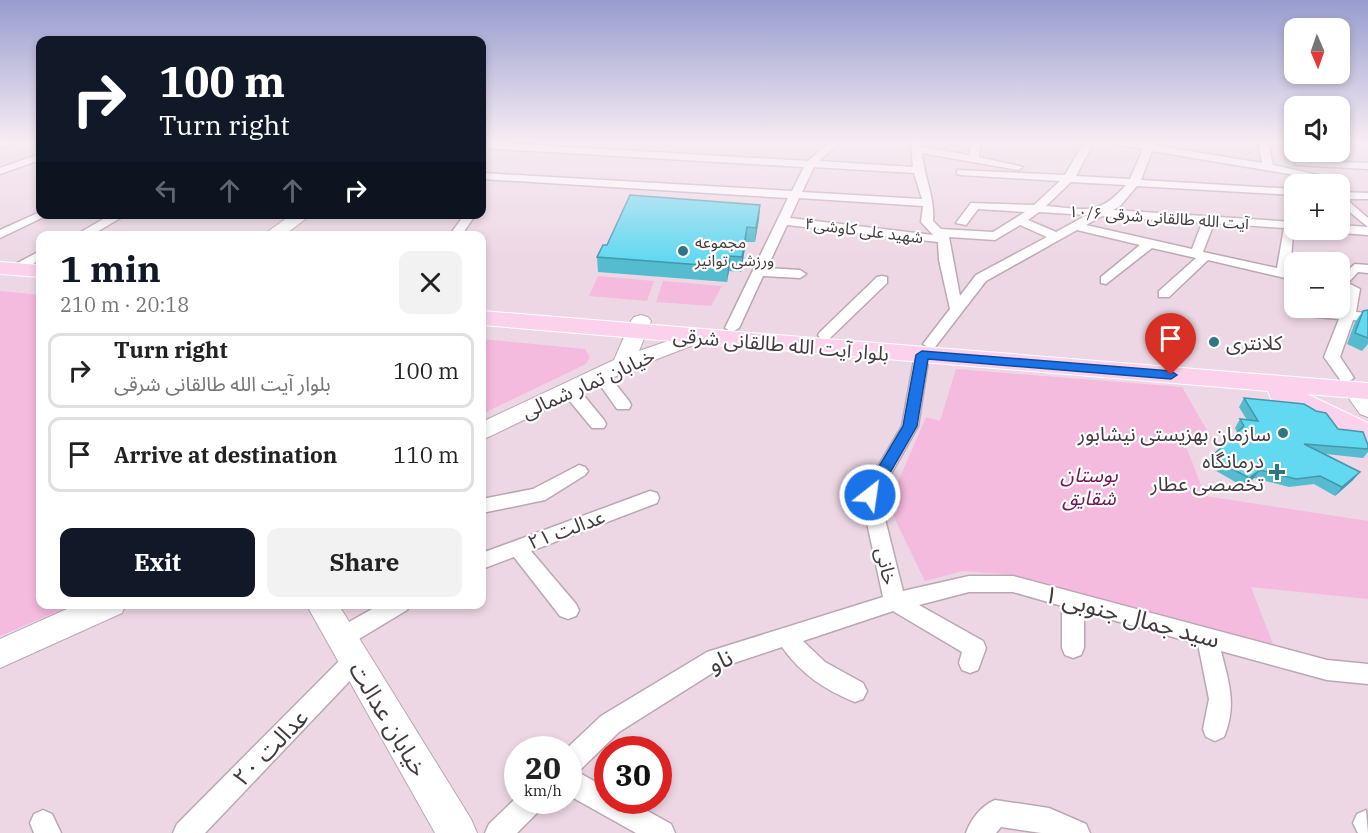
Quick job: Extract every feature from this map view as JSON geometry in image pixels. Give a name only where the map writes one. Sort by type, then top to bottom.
[{"type":"main road","points":[[278,231],[296,219]]},
{"type":"main road","points":[[290,231],[308,219]]},
{"type":"main road","points":[[4,272],[36,271]]},
{"type":"main road","points":[[4,272],[36,281]]},
{"type":"main road","name":"بلوار آیت الله طالقانی شرقی","points":[[486,308],[638,326],[697,337],[926,350],[1361,390]]},
{"type":"main road","name":"بلوار آیت الله طالقانی شرقی","points":[[486,318],[732,328],[825,335],[926,350],[1239,381],[1361,390]]},
{"type":"main road","points":[[623,364],[638,326]]},
{"type":"main road","name":"خیابان تمار شمالی","points":[[486,430],[623,364],[697,337]]},
{"type":"main road","points":[[1239,381],[1298,399],[1343,420],[1368,435]]},
{"type":"main road","points":[[0,654],[100,609]]},
{"type":"main road","name":"خیابان عدالت","points":[[324,609],[457,833]]},
{"type":"street","points":[[564,181],[929,203]]},
{"type":"street","points":[[732,328],[802,181]]},
{"type":"street","points":[[922,181],[929,203],[927,222],[942,236],[945,260],[957,310]]},
{"type":"street","name":"شهید علی کاوشی۴","points":[[783,220],[906,237],[995,236],[1038,208],[1066,181]]},
{"type":"street","points":[[1106,181],[1284,191]]},
{"type":"street","points":[[926,350],[981,278],[1116,204],[1134,183]]},
{"type":"street","points":[[1350,197],[1368,196]]},
{"type":"street","name":"آیت الله طالقانی شرقی ۱۰/۶","points":[[962,223],[975,205],[1284,225]]},
{"type":"street","points":[[1350,207],[1368,224]]},
{"type":"street","points":[[0,234],[36,218]]},
{"type":"street","points":[[90,231],[112,219]]},
{"type":"street","points":[[1019,220],[1055,236]]},
{"type":"street","points":[[1164,294],[1200,255],[1209,221]]},
{"type":"street","points":[[1073,226],[1284,274]]},
{"type":"street","points":[[1350,229],[1368,231]]},
{"type":"street","points":[[1106,280],[1149,244]]},
{"type":"street","points":[[4,272],[36,257]]},
{"type":"street","points":[[1350,273],[1354,268],[1368,269]]},
{"type":"street","points":[[759,272],[800,274]]},
{"type":"street","points":[[825,335],[882,280]]},
{"type":"street","points":[[1350,288],[1353,289],[1350,305]]},
{"type":"street","points":[[1350,315],[1368,317]]},
{"type":"street","points":[[1347,318],[1332,357],[1361,390]]},
{"type":"street","name":"خانی","points":[[895,602],[870,495],[910,426],[926,350]]},
{"type":"street","points":[[601,375],[623,405]]},
{"type":"street","points":[[570,390],[598,424]]},
{"type":"street","points":[[486,505],[538,495],[579,471]]},
{"type":"street","name":"عدالت ۲۱","points":[[486,559],[650,498]]},
{"type":"street","points":[[517,547],[568,610]]},
{"type":"street","name":"سید جمال جنوبی ۱","points":[[895,602],[969,585],[1013,584],[1327,670],[1368,674]]},
{"type":"street","points":[[1072,601],[1073,648]]},
{"type":"street","points":[[895,602],[975,648],[970,663]]},
{"type":"street","name":"ناو","points":[[582,751],[610,724],[715,659],[895,602]]},
{"type":"street","points":[[347,649],[394,609]]},
{"type":"street","points":[[787,636],[805,662],[818,673],[855,691]]},
{"type":"street","points":[[1207,637],[1221,699],[1215,729]]},
{"type":"street","name":"عدالت ۲۰","points":[[186,833],[347,649]]},
{"type":"street","points":[[582,789],[662,833]]},
{"type":"street","points":[[979,833],[996,813],[1049,821],[1077,833]]},
{"type":"street","points":[[498,833],[518,814]]},
{"type":"green space","points":[[598,276],[654,281],[647,301],[589,296]]},
{"type":"green space","points":[[663,281],[722,286],[711,306],[656,302]]},
{"type":"green space","points":[[0,291],[36,295],[36,609],[64,609],[0,636]]},
{"type":"green space","points":[[486,339],[585,349],[590,357],[586,364],[486,412]]},
{"type":"green space","name":"بوستان شقایق","points":[[956,369],[1182,387],[1212,439],[1183,438],[1205,496],[1368,521],[1368,599],[1251,587],[1273,644],[1005,574],[963,571],[925,581],[888,505],[926,417],[940,421]]},
{"type":"building","name":"مجموعه ورزشی توانیر","points":[[630,195],[760,205],[756,228],[747,227],[742,257],[730,256],[728,267],[597,257],[603,245],[607,245]]},
{"type":"building","points":[[1368,310],[1368,338],[1355,333],[1363,311]]},
{"type":"building","points":[[1244,398],[1304,404],[1316,411],[1326,413],[1338,429],[1363,432],[1368,449],[1304,444],[1360,472],[1342,487],[1320,476],[1296,479],[1260,470],[1249,478],[1211,457],[1244,426],[1240,419],[1258,421]]},
{"type":"place","name":"مجموعه ورزشی توانیر","points":[[683,251]]},
{"type":"place","name":"کلانتری","points":[[1214,342]]},
{"type":"place","name":"سازمان بهزیستی نیشابور","points":[[1283,433]]},
{"type":"place","name":"درمانگاه تخصصی عطار","points":[[1277,472]]},
{"type":"route","points":[[870,495],[910,426],[922,355],[1171,375]]}]
